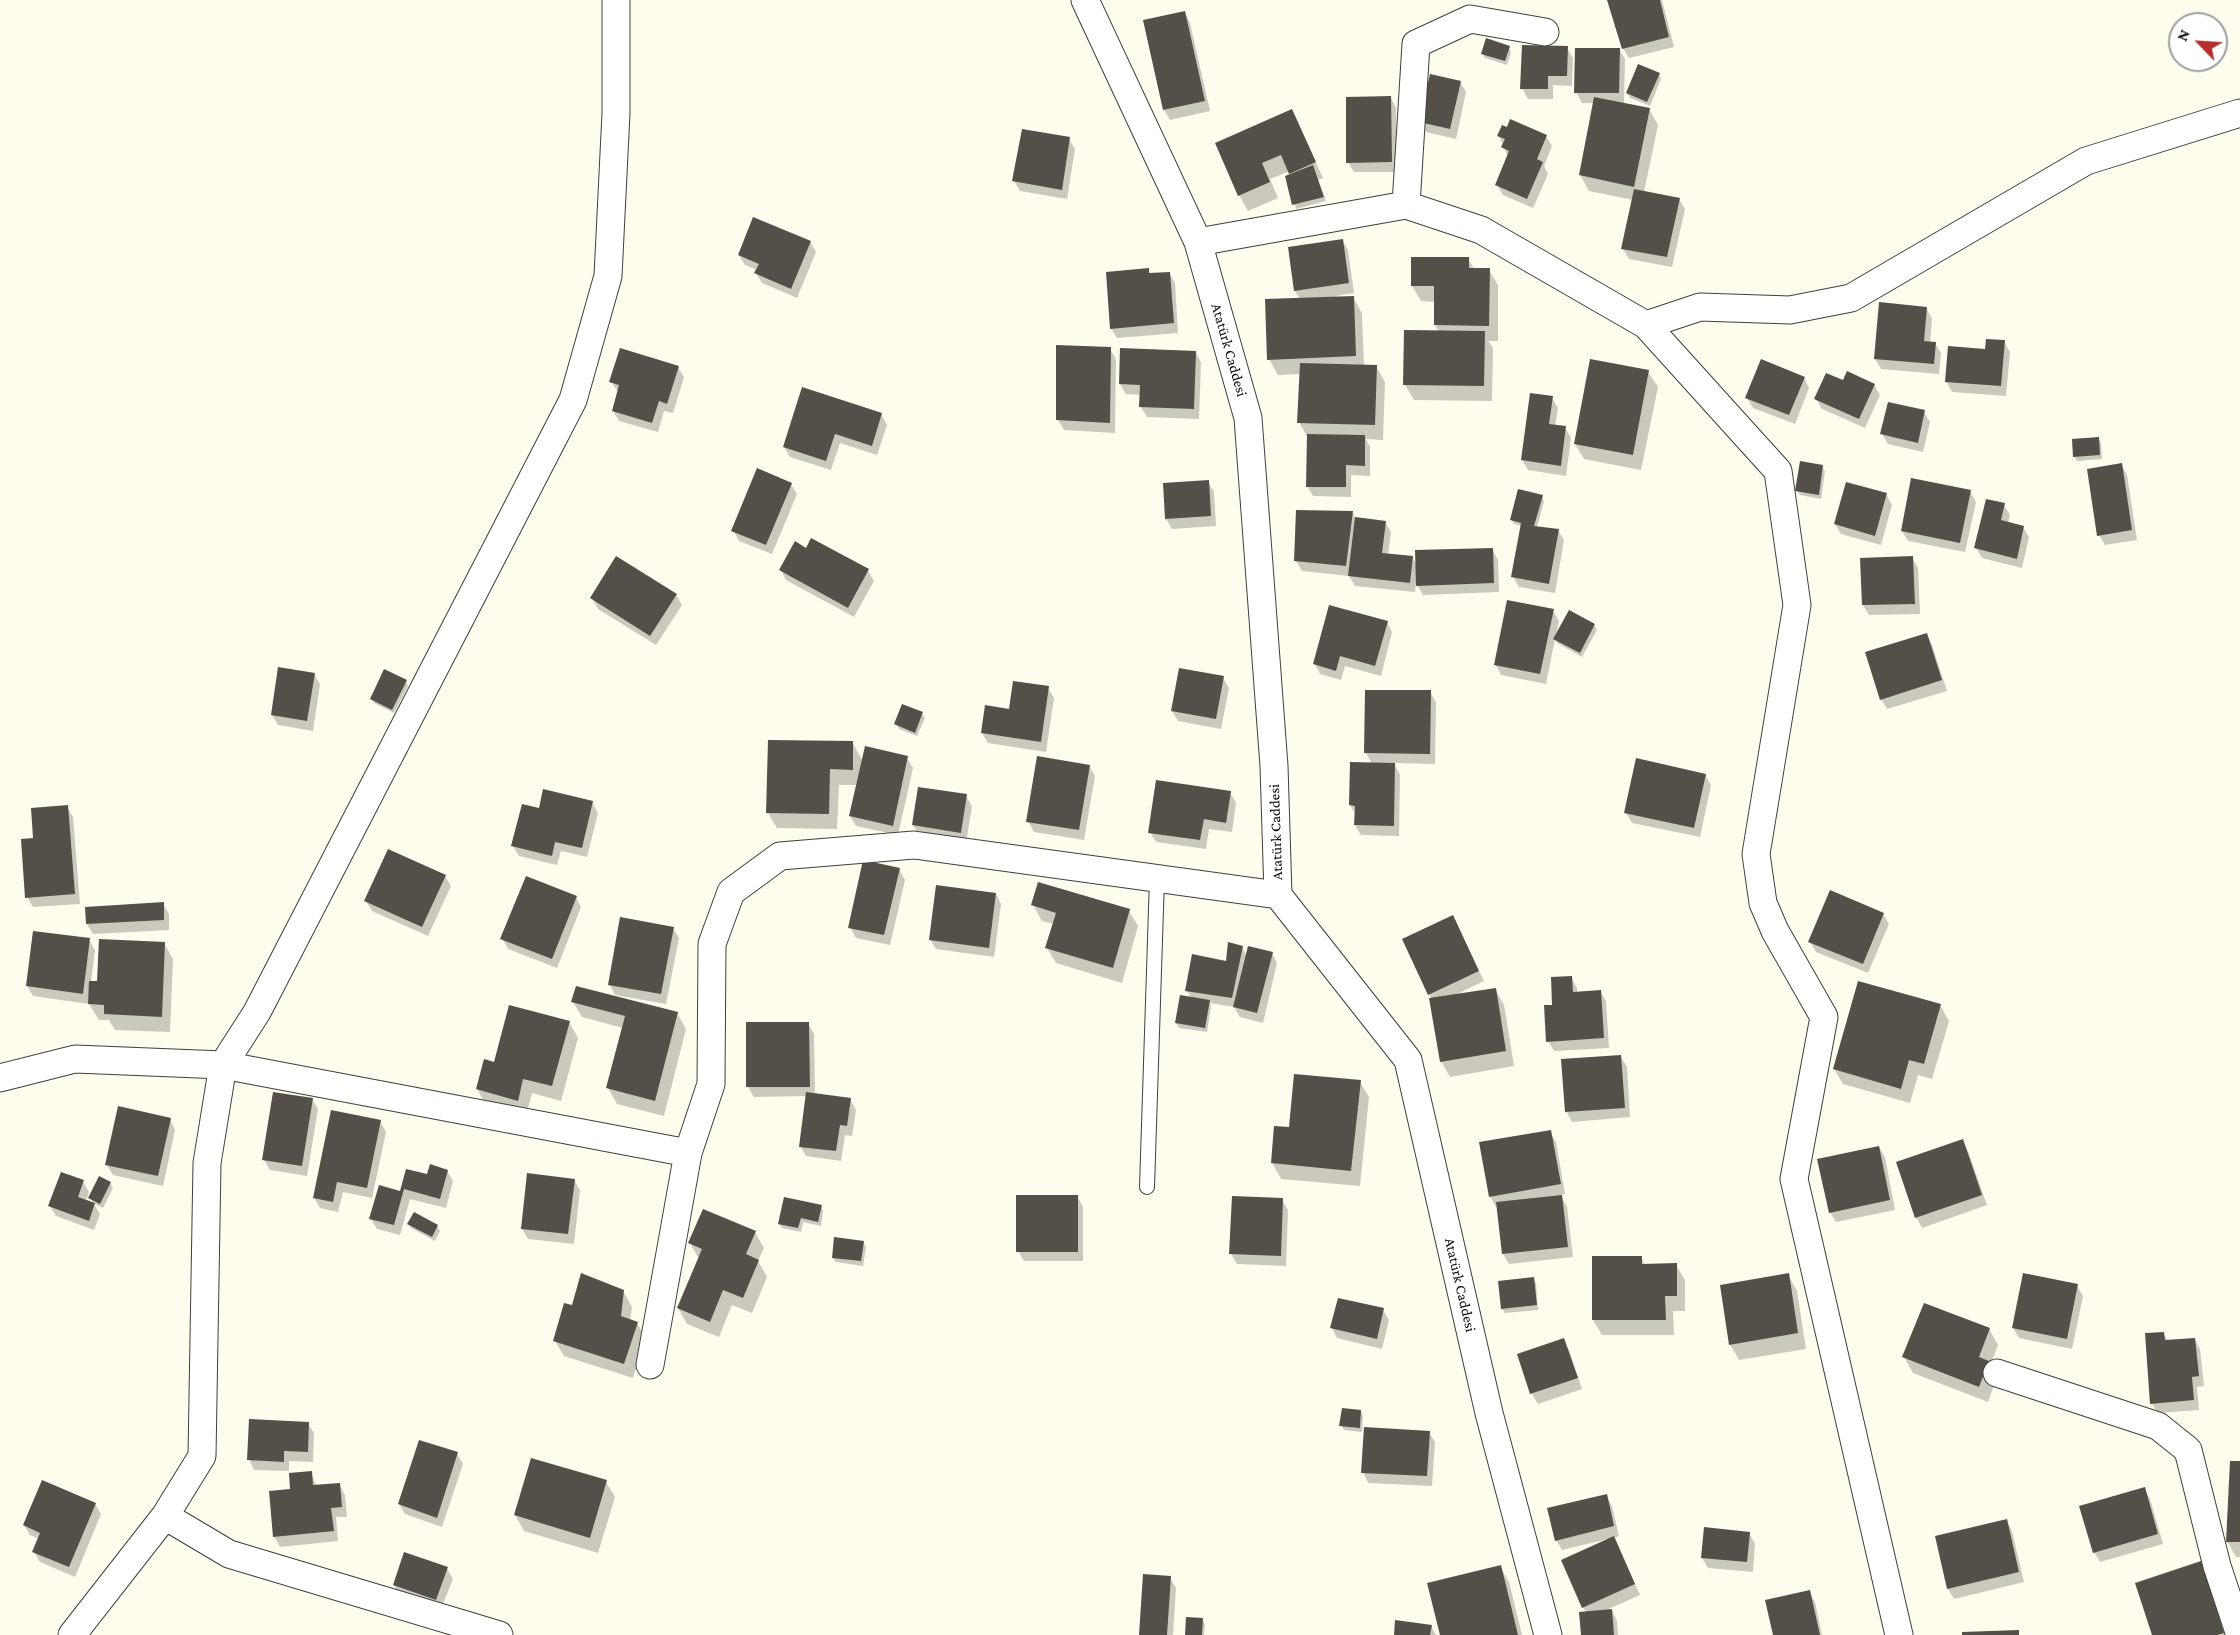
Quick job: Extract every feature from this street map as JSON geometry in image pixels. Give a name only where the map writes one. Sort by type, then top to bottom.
[{"type":"street","points":[[72,1635],[165,1516],[202,1456],[207,1163],[223,1065],[263,1001],[573,400],[609,276],[616,113],[616,0]]},
{"type":"street","name":"Atatürk Caddesi","points":[[1085,0],[1198,242],[1248,418],[1274,766],[1278,895],[1408,1060],[1490,1413],[1548,1635]]},
{"type":"street","points":[[1406,205],[1416,44],[1470,19],[1545,33]]},
{"type":"street","points":[[1646,325],[1700,307],[1790,310],[1851,298],[2086,161],[2240,113]]},
{"type":"street","points":[[1198,242],[1406,205],[1481,230],[1646,325],[1778,471],[1797,605],[1756,854],[1763,903],[1775,931],[1824,1017],[1794,1179],[1899,1635]]},
{"type":"street","points":[[650,1365],[688,1153],[711,1084],[712,944],[731,892],[780,856],[914,845],[1278,895]]},
{"type":"street","points":[[0,1078],[75,1059],[223,1065],[688,1153]]},
{"type":"street","points":[[1997,1373],[2158,1426],[2188,1450],[2217,1566],[2240,1635]]},
{"type":"street","points":[[165,1516],[229,1554],[499,1635]]},
{"type":"lane","points":[[1147,1186],[1157,878]]},
{"type":"building","points":[[1607,0],[1660,0],[1669,37],[1622,49]]},
{"type":"building","points":[[1185,11],[1205,101],[1163,110],[1143,20]]},
{"type":"building","points":[[1486,38],[1510,46],[1505,61],[1481,54]]},
{"type":"building","points":[[1522,45],[1568,46],[1567,76],[1548,76],[1548,89],[1520,89]]},
{"type":"building","points":[[1575,48],[1620,48],[1619,93],[1574,93]]},
{"type":"building","points":[[1638,64],[1660,73],[1647,102],[1626,93]]},
{"type":"building","points":[[1430,74],[1461,81],[1450,129],[1419,122]]},
{"type":"building","points":[[1391,96],[1392,162],[1346,163],[1346,97]]},
{"type":"building","points":[[1594,97],[1650,108],[1634,187],[1579,175]]},
{"type":"building","points":[[1292,109],[1316,162],[1289,174],[1281,155],[1262,163],[1270,182],[1238,196],[1215,143]]},
{"type":"building","points":[[1510,119],[1547,135],[1537,159],[1543,162],[1527,199],[1495,185],[1509,151],[1501,147],[1505,139],[1497,136],[1502,125],[1507,127]]},
{"type":"building","points":[[1022,129],[1070,137],[1062,190],[1012,181]]},
{"type":"building","points":[[1313,165],[1324,197],[1292,205],[1285,176]]},
{"type":"building","points":[[1634,189],[1680,198],[1667,257],[1621,249]]},
{"type":"building","points":[[753,217],[811,241],[791,289],[754,273],[759,264],[738,255]]},
{"type":"building","points":[[1343,239],[1349,283],[1294,291],[1288,247]]},
{"type":"building","points":[[1411,257],[1469,257],[1469,268],[1490,268],[1489,326],[1434,325],[1434,286],[1411,286]]},
{"type":"building","points":[[1149,268],[1149,273],[1170,272],[1174,323],[1110,329],[1106,272]]},
{"type":"building","points":[[1354,296],[1356,356],[1267,360],[1265,299]]},
{"type":"building","points":[[1879,302],[1927,307],[1924,341],[1936,342],[1934,364],[1874,359]]},
{"type":"building","points":[[1404,330],[1485,331],[1484,386],[1403,385]]},
{"type":"building","points":[[1986,339],[2005,340],[2001,386],[1945,382],[1948,346],[1985,349]]},
{"type":"building","points":[[1056,345],[1111,347],[1110,423],[1056,420]]},
{"type":"building","points":[[620,348],[679,366],[667,404],[659,401],[652,423],[612,411],[619,385],[609,382]]},
{"type":"building","points":[[1120,348],[1196,351],[1194,409],[1139,407],[1140,385],[1119,384]]},
{"type":"building","points":[[1590,359],[1649,370],[1633,455],[1574,444]]},
{"type":"building","points":[[1761,359],[1805,377],[1789,415],[1745,398]]},
{"type":"building","points":[[1300,363],[1377,365],[1375,425],[1297,423]]},
{"type":"building","points":[[1847,371],[1875,384],[1859,419],[1814,399],[1826,373],[1843,380]]},
{"type":"building","points":[[802,387],[882,413],[872,446],[835,434],[826,461],[783,447]]},
{"type":"building","points":[[1530,393],[1553,396],[1549,424],[1566,426],[1561,466],[1521,460]]},
{"type":"building","points":[[1888,402],[1925,410],[1918,443],[1880,434]]},
{"type":"building","points":[[1307,434],[1365,435],[1365,466],[1346,465],[1346,487],[1306,487]]},
{"type":"building","points":[[2099,437],[2100,455],[2073,457],[2072,439]]},
{"type":"building","points":[[1800,461],[1823,465],[1819,495],[1795,491]]},
{"type":"building","points":[[2122,463],[2132,530],[2097,536],[2087,469]]},
{"type":"building","points":[[757,468],[792,483],[766,545],[731,531]]},
{"type":"building","points":[[1911,478],[1971,490],[1960,543],[1901,531]]},
{"type":"building","points":[[1209,480],[1211,516],[1165,519],[1163,483]]},
{"type":"building","points":[[1846,482],[1887,493],[1875,536],[1834,524]]},
{"type":"building","points":[[1518,489],[1543,495],[1534,526],[1559,529],[1549,584],[1511,577],[1521,523],[1510,520]]},
{"type":"building","points":[[1986,499],[2005,503],[2001,520],[2024,526],[2017,559],[1974,548]]},
{"type":"building","points":[[1296,510],[1353,511],[1346,566],[1294,561]]},
{"type":"building","points":[[1355,517],[1386,521],[1382,553],[1413,556],[1410,583],[1348,576]]},
{"type":"building","points":[[811,538],[869,569],[848,608],[779,570],[795,541],[806,548]]},
{"type":"building","points":[[1493,548],[1494,583],[1416,586],[1415,550]]},
{"type":"building","points":[[616,556],[677,594],[650,636],[590,598]]},
{"type":"building","points":[[1913,556],[1915,604],[1862,605],[1860,558]]},
{"type":"building","points":[[1507,600],[1554,609],[1540,674],[1494,665]]},
{"type":"building","points":[[1329,605],[1388,621],[1375,666],[1340,656],[1336,671],[1313,664]]},
{"type":"building","points":[[1569,610],[1595,624],[1580,653],[1553,639]]},
{"type":"building","points":[[1927,633],[1942,680],[1880,700],[1865,652]]},
{"type":"building","points":[[278,667],[315,673],[307,721],[271,715]]},
{"type":"building","points":[[1179,668],[1224,676],[1216,719],[1171,711]]},
{"type":"building","points":[[384,669],[407,680],[392,710],[370,699]]},
{"type":"building","points":[[1013,681],[1049,686],[1041,742],[981,733],[985,705],[1009,709]]},
{"type":"building","points":[[1365,690],[1431,690],[1430,754],[1364,753]]},
{"type":"building","points":[[902,704],[923,712],[915,733],[894,724]]},
{"type":"building","points":[[768,740],[853,741],[853,770],[830,769],[829,814],[766,813]]},
{"type":"building","points":[[865,746],[908,756],[893,826],[849,816]]},
{"type":"building","points":[[1037,756],[1090,765],[1079,830],[1026,822]]},
{"type":"building","points":[[1636,758],[1706,774],[1694,828],[1624,813]]},
{"type":"building","points":[[1350,762],[1395,763],[1394,826],[1354,825],[1355,806],[1349,805]]},
{"type":"building","points":[[1156,780],[1231,791],[1226,823],[1204,819],[1200,840],[1148,833]]},
{"type":"building","points":[[918,787],[967,794],[961,833],[912,825]]},
{"type":"building","points":[[543,789],[593,801],[582,848],[555,842],[552,856],[511,846],[522,804],[539,808]]},
{"type":"building","points":[[68,805],[75,894],[25,898],[21,839],[33,838],[31,808]]},
{"type":"building","points":[[388,849],[446,875],[422,927],[364,901]]},
{"type":"building","points":[[863,860],[900,868],[884,935],[848,928]]},
{"type":"building","points":[[526,876],[577,896],[552,959],[500,939]]},
{"type":"building","points":[[1038,882],[1130,909],[1113,968],[1045,948],[1056,913],[1031,905]]},
{"type":"building","points":[[936,885],[996,893],[989,948],[929,940]]},
{"type":"building","points":[[1830,890],[1884,913],[1863,964],[1808,942]]},
{"type":"building","points":[[164,902],[164,920],[86,924],[85,907]]},
{"type":"building","points":[[1453,915],[1479,971],[1428,995],[1402,939]]},
{"type":"building","points":[[620,917],[674,927],[661,994],[608,985]]},
{"type":"building","points":[[33,931],[90,938],[83,994],[26,986]]},
{"type":"building","points":[[99,939],[165,942],[162,1017],[104,1014],[104,1005],[88,1004],[89,981],[97,981]]},
{"type":"building","points":[[1228,942],[1243,946],[1232,998],[1185,991],[1192,954],[1226,961]]},
{"type":"building","points":[[1248,946],[1273,952],[1257,1013],[1233,1007]]},
{"type":"building","points":[[1572,976],[1573,992],[1601,990],[1604,1038],[1546,1042],[1544,1005],[1552,1005],[1551,977]]},
{"type":"building","points":[[1858,981],[1941,1004],[1924,1064],[1909,1060],[1901,1089],[1833,1069]]},
{"type":"building","points":[[576,986],[678,1012],[655,1101],[606,1088],[625,1016],[571,1002]]},
{"type":"building","points":[[1496,988],[1506,1051],[1440,1062],[1429,998]]},
{"type":"building","points":[[1180,995],[1210,1000],[1205,1028],[1175,1023]]},
{"type":"building","points":[[509,1005],[570,1021],[552,1086],[523,1079],[518,1101],[476,1089],[484,1059],[494,1062]]},
{"type":"building","points":[[746,1022],[809,1022],[810,1087],[746,1087]]},
{"type":"building","points":[[1621,1055],[1625,1108],[1565,1112],[1561,1059]]},
{"type":"building","points":[[1294,1074],[1361,1080],[1351,1171],[1271,1163],[1274,1126],[1289,1127]]},
{"type":"building","points":[[273,1092],[313,1098],[302,1166],[262,1160]]},
{"type":"building","points":[[806,1092],[851,1098],[847,1126],[840,1125],[836,1151],[799,1147]]},
{"type":"building","points":[[118,1106],[171,1118],[158,1176],[105,1165]]},
{"type":"building","points":[[331,1110],[381,1120],[367,1188],[337,1182],[333,1202],[313,1198]]},
{"type":"building","points":[[1551,1130],[1561,1184],[1489,1197],[1479,1142]]},
{"type":"building","points":[[1963,1139],[1982,1195],[1915,1218],[1896,1162]]},
{"type":"building","points":[[1879,1146],[1890,1200],[1829,1213],[1817,1159]]},
{"type":"building","points":[[430,1164],[448,1170],[440,1199],[404,1189],[394,1225],[369,1219],[379,1185],[400,1191],[406,1169],[427,1174]]},
{"type":"building","points":[[61,1172],[84,1180],[78,1197],[95,1203],[89,1221],[48,1206]]},
{"type":"building","points":[[527,1173],[575,1179],[568,1234],[521,1229]]},
{"type":"building","points":[[99,1176],[111,1182],[100,1204],[88,1198]]},
{"type":"building","points":[[1016,1195],[1078,1195],[1078,1252],[1016,1252]]},
{"type":"building","points":[[1562,1195],[1568,1247],[1502,1254],[1496,1202]]},
{"type":"building","points":[[1232,1196],[1283,1198],[1281,1256],[1229,1254]]},
{"type":"building","points":[[784,1197],[822,1205],[818,1222],[801,1218],[798,1228],[778,1224]]},
{"type":"building","points":[[703,1209],[756,1231],[746,1254],[759,1260],[743,1298],[723,1290],[710,1322],[677,1308],[702,1249],[688,1243]]},
{"type":"building","points":[[414,1212],[438,1225],[432,1237],[407,1224]]},
{"type":"building","points":[[834,1237],[864,1241],[861,1261],[832,1258]]},
{"type":"building","points":[[1592,1256],[1642,1256],[1642,1264],[1677,1263],[1677,1296],[1665,1296],[1666,1320],[1592,1320]]},
{"type":"building","points":[[581,1273],[624,1290],[621,1316],[638,1322],[624,1364],[553,1341],[564,1303],[572,1305]]},
{"type":"building","points":[[1789,1273],[1798,1333],[1729,1345],[1720,1285]]},
{"type":"building","points":[[2023,1273],[2078,1284],[2067,1339],[2012,1328]]},
{"type":"building","points":[[1534,1277],[1537,1305],[1501,1309],[1498,1281]]},
{"type":"building","points":[[1338,1298],[1384,1308],[1377,1339],[1330,1328]]},
{"type":"building","points":[[1924,1303],[1990,1328],[1979,1357],[1989,1361],[1979,1387],[1902,1357]]},
{"type":"building","points":[[2164,1332],[2165,1340],[2195,1338],[2199,1376],[2192,1377],[2194,1400],[2150,1404],[2145,1333]]},
{"type":"building","points":[[1564,1338],[1578,1378],[1530,1394],[1517,1354]]},
{"type":"building","points":[[1342,1408],[1361,1410],[1360,1428],[1339,1426]]},
{"type":"building","points":[[249,1419],[309,1422],[308,1452],[284,1451],[284,1462],[247,1460]]},
{"type":"building","points":[[1364,1427],[1430,1431],[1427,1476],[1361,1473]]},
{"type":"building","points":[[419,1440],[458,1452],[437,1518],[398,1504]]},
{"type":"building","points":[[531,1458],[607,1480],[590,1538],[514,1515]]},
{"type":"building","points":[[2230,1461],[2240,1461],[2240,1542],[2226,1542]]},
{"type":"building","points":[[312,1471],[313,1485],[340,1483],[342,1507],[331,1508],[334,1531],[273,1537],[269,1491],[290,1489],[289,1473]]},
{"type":"building","points":[[42,1480],[96,1503],[69,1567],[32,1552],[40,1533],[23,1525]]},
{"type":"building","points":[[2145,1487],[2158,1534],[2093,1553],[2079,1506]]},
{"type":"building","points":[[1607,1494],[1614,1526],[1555,1541],[1547,1508]]},
{"type":"building","points":[[2007,1519],[2019,1572],[1947,1589],[1935,1536]]},
{"type":"building","points":[[1704,1527],[1750,1532],[1747,1562],[1701,1558]]},
{"type":"building","points":[[1614,1536],[1635,1584],[1582,1608],[1561,1560]]},
{"type":"building","points":[[404,1552],[448,1567],[436,1600],[393,1585]]},
{"type":"building","points":[[2201,1561],[2224,1633],[2217,1635],[2152,1635],[2135,1583]]},
{"type":"building","points":[[1501,1565],[1518,1635],[1440,1635],[1427,1583]]},
{"type":"building","points":[[1143,1574],[1171,1576],[1167,1635],[1139,1635]]},
{"type":"building","points":[[1810,1590],[1820,1635],[1773,1635],[1765,1600]]},
{"type":"building","points":[[1612,1609],[1614,1635],[1581,1635],[1579,1612]]},
{"type":"building","points":[[1186,1617],[1203,1618],[1202,1635],[1185,1635]]},
{"type":"building","points":[[1395,1620],[1432,1625],[1430,1635],[1394,1635]]},
{"type":"building","points":[[2019,1630],[2019,1635],[1962,1635],[1962,1632]]}]
